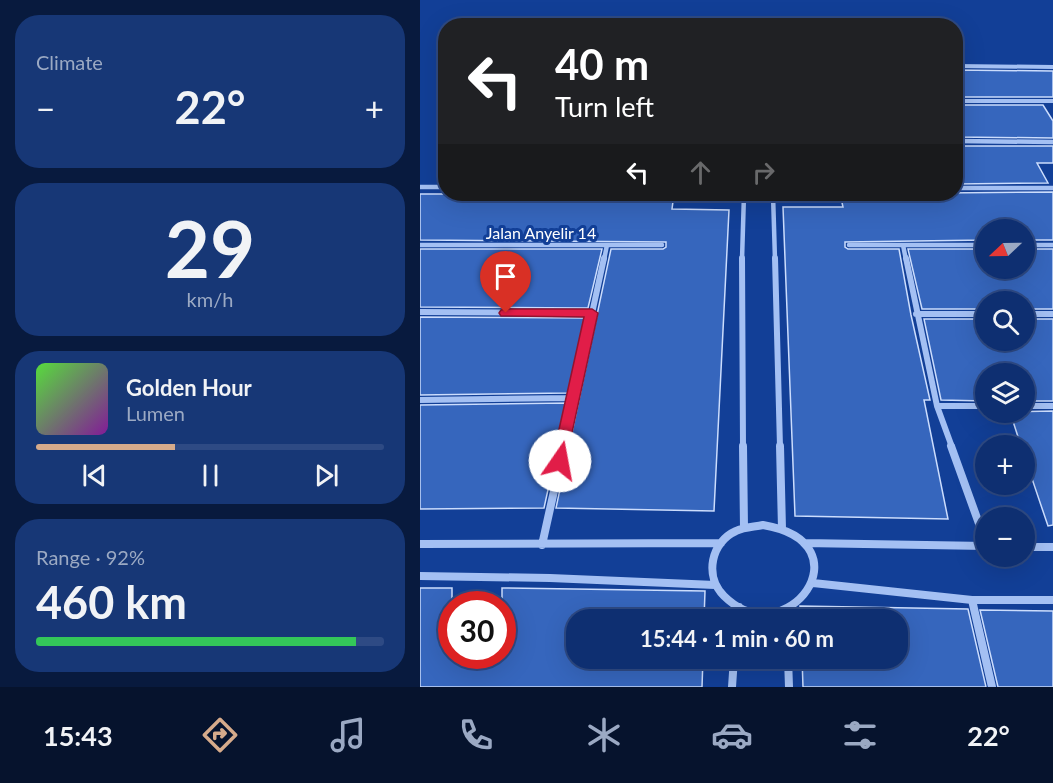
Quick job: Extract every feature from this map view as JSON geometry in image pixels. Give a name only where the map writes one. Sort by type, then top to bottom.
[{"type":"street","points":[[963,66],[1053,67]]},
{"type":"street","points":[[963,101],[1053,101]]},
{"type":"street","points":[[963,141],[1053,142]]},
{"type":"street","points":[[420,187],[438,187]]},
{"type":"street","points":[[963,188],[1053,188]]},
{"type":"street","points":[[744,201],[742,266],[744,528]]},
{"type":"street","points":[[773,201],[782,528]]},
{"type":"street","name":"Jalan Anyelir 14","points":[[420,245],[662,245]]},
{"type":"street","points":[[542,545],[572,398],[607,245]]},
{"type":"street","points":[[849,245],[975,245]]},
{"type":"street","points":[[903,245],[937,406],[975,513]]},
{"type":"street","points":[[1035,245],[1053,245]]},
{"type":"street","points":[[420,312],[592,313]]},
{"type":"street","points":[[916,314],[975,314]]},
{"type":"street","points":[[1035,314],[1053,314]]},
{"type":"street","points":[[420,400],[572,398]]},
{"type":"street","points":[[937,406],[975,406]]},
{"type":"street","points":[[1035,406],[1053,406]]},
{"type":"street","points":[[747,609],[724,598],[715,585],[711,563],[721,543],[731,533],[763,525],[782,528],[795,534],[804,543],[815,562],[813,583],[803,598],[787,609]]},
{"type":"street","points":[[420,544],[721,543]]},
{"type":"street","points":[[804,543],[975,544]]},
{"type":"street","points":[[1035,547],[1053,547]]},
{"type":"street","points":[[420,576],[550,578],[715,585]]},
{"type":"street","points":[[813,583],[972,600],[1053,600]]},
{"type":"street","points":[[972,600],[992,687]]},
{"type":"street","points":[[732,687],[733,669]]},
{"type":"street","points":[[788,669],[789,687]]},
{"type":"building","points":[[963,70],[1053,71],[1053,97],[963,97]]},
{"type":"building","points":[[963,105],[1043,105],[1053,121],[1053,138],[963,137]]},
{"type":"building","points":[[963,146],[1053,146],[1053,163],[1037,163],[1048,183],[963,184]]},
{"type":"building","points":[[1053,192],[1053,240],[1035,240],[1035,219],[975,219],[975,240],[845,242],[845,247],[848,249],[899,249],[930,400],[924,400],[948,519],[795,516],[783,207],[843,207],[842,201],[963,201],[963,193]]},
{"type":"building","points":[[420,194],[438,194],[438,201],[673,201],[672,209],[729,210],[714,511],[556,508],[611,249],[663,249],[666,247],[666,242],[420,240]]},
{"type":"building","points":[[420,249],[602,249],[588,308],[420,307]]},
{"type":"building","points":[[908,249],[975,249],[975,279],[1035,279],[1035,249],[1053,249],[1053,309],[1035,309],[1035,291],[975,291],[975,309],[922,309]]},
{"type":"building","points":[[420,317],[586,318],[569,393],[420,395]]},
{"type":"building","points":[[924,319],[975,319],[975,351],[1035,351],[1035,319],[1053,319],[1053,401],[1035,401],[1035,363],[975,363],[975,401],[941,400]]},
{"type":"building","points":[[567,403],[544,508],[420,509],[420,405]]},
{"type":"building","points":[[1035,411],[1053,411],[1053,525],[1048,526],[1035,488],[1035,435],[1017,435],[1014,423],[1035,423]]},
{"type":"building","points":[[420,588],[452,588],[452,591],[438,591],[438,669],[516,669],[516,591],[502,591],[502,588],[705,591],[704,609],[566,609],[566,669],[703,669],[702,687],[420,687]]},
{"type":"building","points":[[800,606],[968,609],[986,687],[803,687],[802,669],[908,669],[908,609],[800,609]]},
{"type":"building","points":[[980,610],[1053,611],[1053,687],[998,687]]},
{"type":"route","points":[[506,313],[592,313],[560,461]]}]
